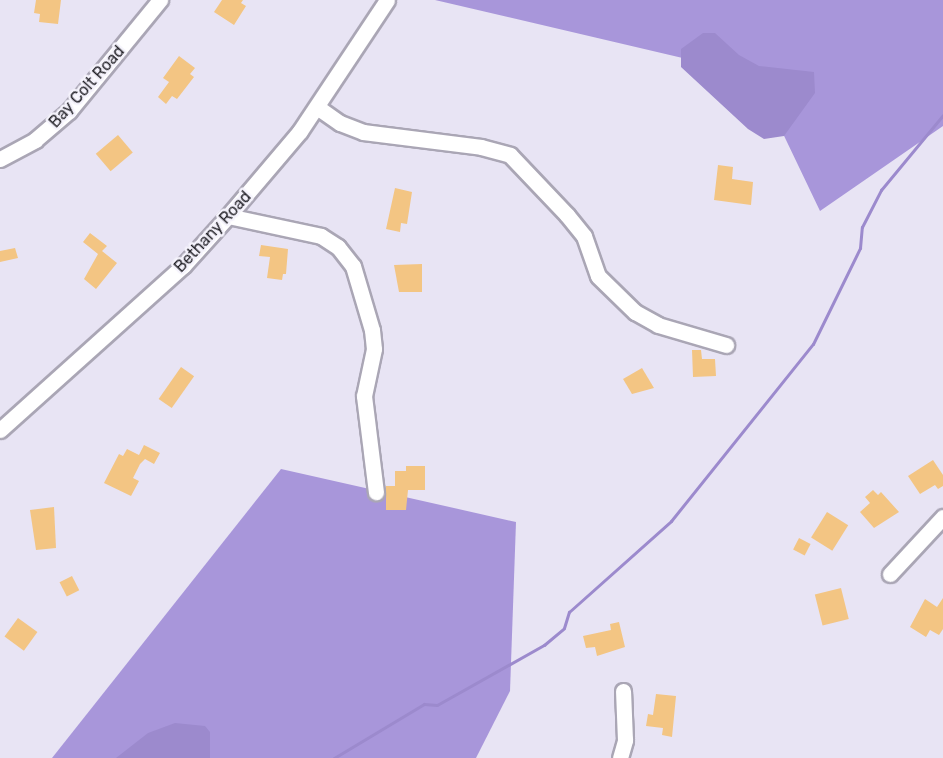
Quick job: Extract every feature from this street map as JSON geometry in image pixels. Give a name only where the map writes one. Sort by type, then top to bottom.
[{"type":"street","name":"Bay Colt Road","points":[[0,159],[35,140],[69,111],[160,0]]},
{"type":"street","name":"Bethany Road","points":[[0,430],[183,266],[228,216],[317,107],[387,0]]},
{"type":"street","points":[[317,107],[340,123],[363,132],[481,147],[510,155],[584,236],[598,276],[635,312],[658,325],[726,345]]},
{"type":"street","points":[[228,216],[321,237],[338,247],[353,266],[372,330],[374,349],[364,396],[376,492]]},
{"type":"street","points":[[890,574],[943,517]]},
{"type":"street","points":[[620,758],[625,740],[623,691]]},
{"type":"shaded area","points":[[435,0],[943,0],[943,126],[820,211],[755,75]]},
{"type":"shaded area","points":[[703,33],[715,33],[739,55],[759,66],[814,72],[815,93],[784,136],[764,139],[748,129],[681,67],[681,49]]},
{"type":"shaded area","points":[[281,469],[516,522],[510,691],[476,758],[52,758]]},
{"type":"shaded area","points":[[175,723],[205,726],[210,732],[210,758],[116,758],[148,733]]},
{"type":"building","points":[[36,0],[61,0],[58,24],[39,22],[40,14],[34,13]]},
{"type":"building","points":[[222,0],[243,0],[241,3],[246,6],[234,25],[214,12]]},
{"type":"building","points":[[179,56],[195,68],[190,74],[194,77],[177,99],[172,96],[166,104],[158,97],[169,82],[163,78]]},
{"type":"building","points":[[118,135],[133,153],[111,171],[96,154]]},
{"type":"building","points":[[718,165],[733,167],[732,179],[753,182],[751,205],[714,200]]},
{"type":"building","points":[[395,188],[412,192],[407,224],[401,223],[400,232],[386,229]]},
{"type":"building","points":[[90,233],[107,246],[102,251],[117,263],[96,289],[84,279],[98,254],[83,242]]},
{"type":"building","points":[[261,245],[288,249],[286,274],[283,274],[282,280],[267,278],[270,257],[259,256]]},
{"type":"building","points":[[15,248],[18,258],[0,262],[0,251]]},
{"type":"building","points":[[422,264],[422,292],[399,292],[394,265]]},
{"type":"building","points":[[692,350],[701,350],[702,359],[715,359],[716,376],[693,377]]},
{"type":"building","points":[[181,367],[194,376],[172,408],[159,399]]},
{"type":"building","points":[[642,368],[654,388],[632,394],[623,379]]},
{"type":"building","points":[[144,445],[160,453],[154,464],[145,459],[140,464],[133,478],[139,481],[131,496],[104,483],[119,454],[123,456],[127,449],[139,455]]},
{"type":"building","points":[[933,460],[943,475],[943,486],[938,489],[935,485],[920,494],[908,476]]},
{"type":"building","points":[[406,466],[425,466],[425,490],[408,490],[406,510],[386,510],[386,486],[395,486],[395,471],[406,471]]},
{"type":"building","points":[[873,490],[878,495],[881,492],[899,512],[874,528],[860,512],[870,503],[865,497]]},
{"type":"building","points":[[54,507],[56,548],[36,550],[30,510]]},
{"type":"building","points":[[827,512],[848,525],[832,551],[811,537]]},
{"type":"building","points":[[799,538],[811,544],[805,555],[793,550]]},
{"type":"building","points":[[72,576],[79,590],[67,597],[60,582]]},
{"type":"building","points":[[841,588],[849,619],[823,626],[815,595]]},
{"type":"building","points":[[943,598],[943,629],[939,635],[930,630],[926,637],[910,627],[925,599],[937,607]]},
{"type":"building","points":[[18,618],[37,632],[24,651],[4,637]]},
{"type":"building","points":[[619,622],[625,647],[597,656],[595,647],[586,648],[583,636],[611,630],[610,624]]},
{"type":"building","points":[[656,694],[676,696],[672,737],[662,735],[663,728],[646,726],[648,714],[653,715]]},
{"type":"waterway","points":[[334,758],[424,704],[437,705],[544,645],[564,628],[569,612],[671,521],[813,344],[860,248],[862,227],[881,190],[943,115]]}]
